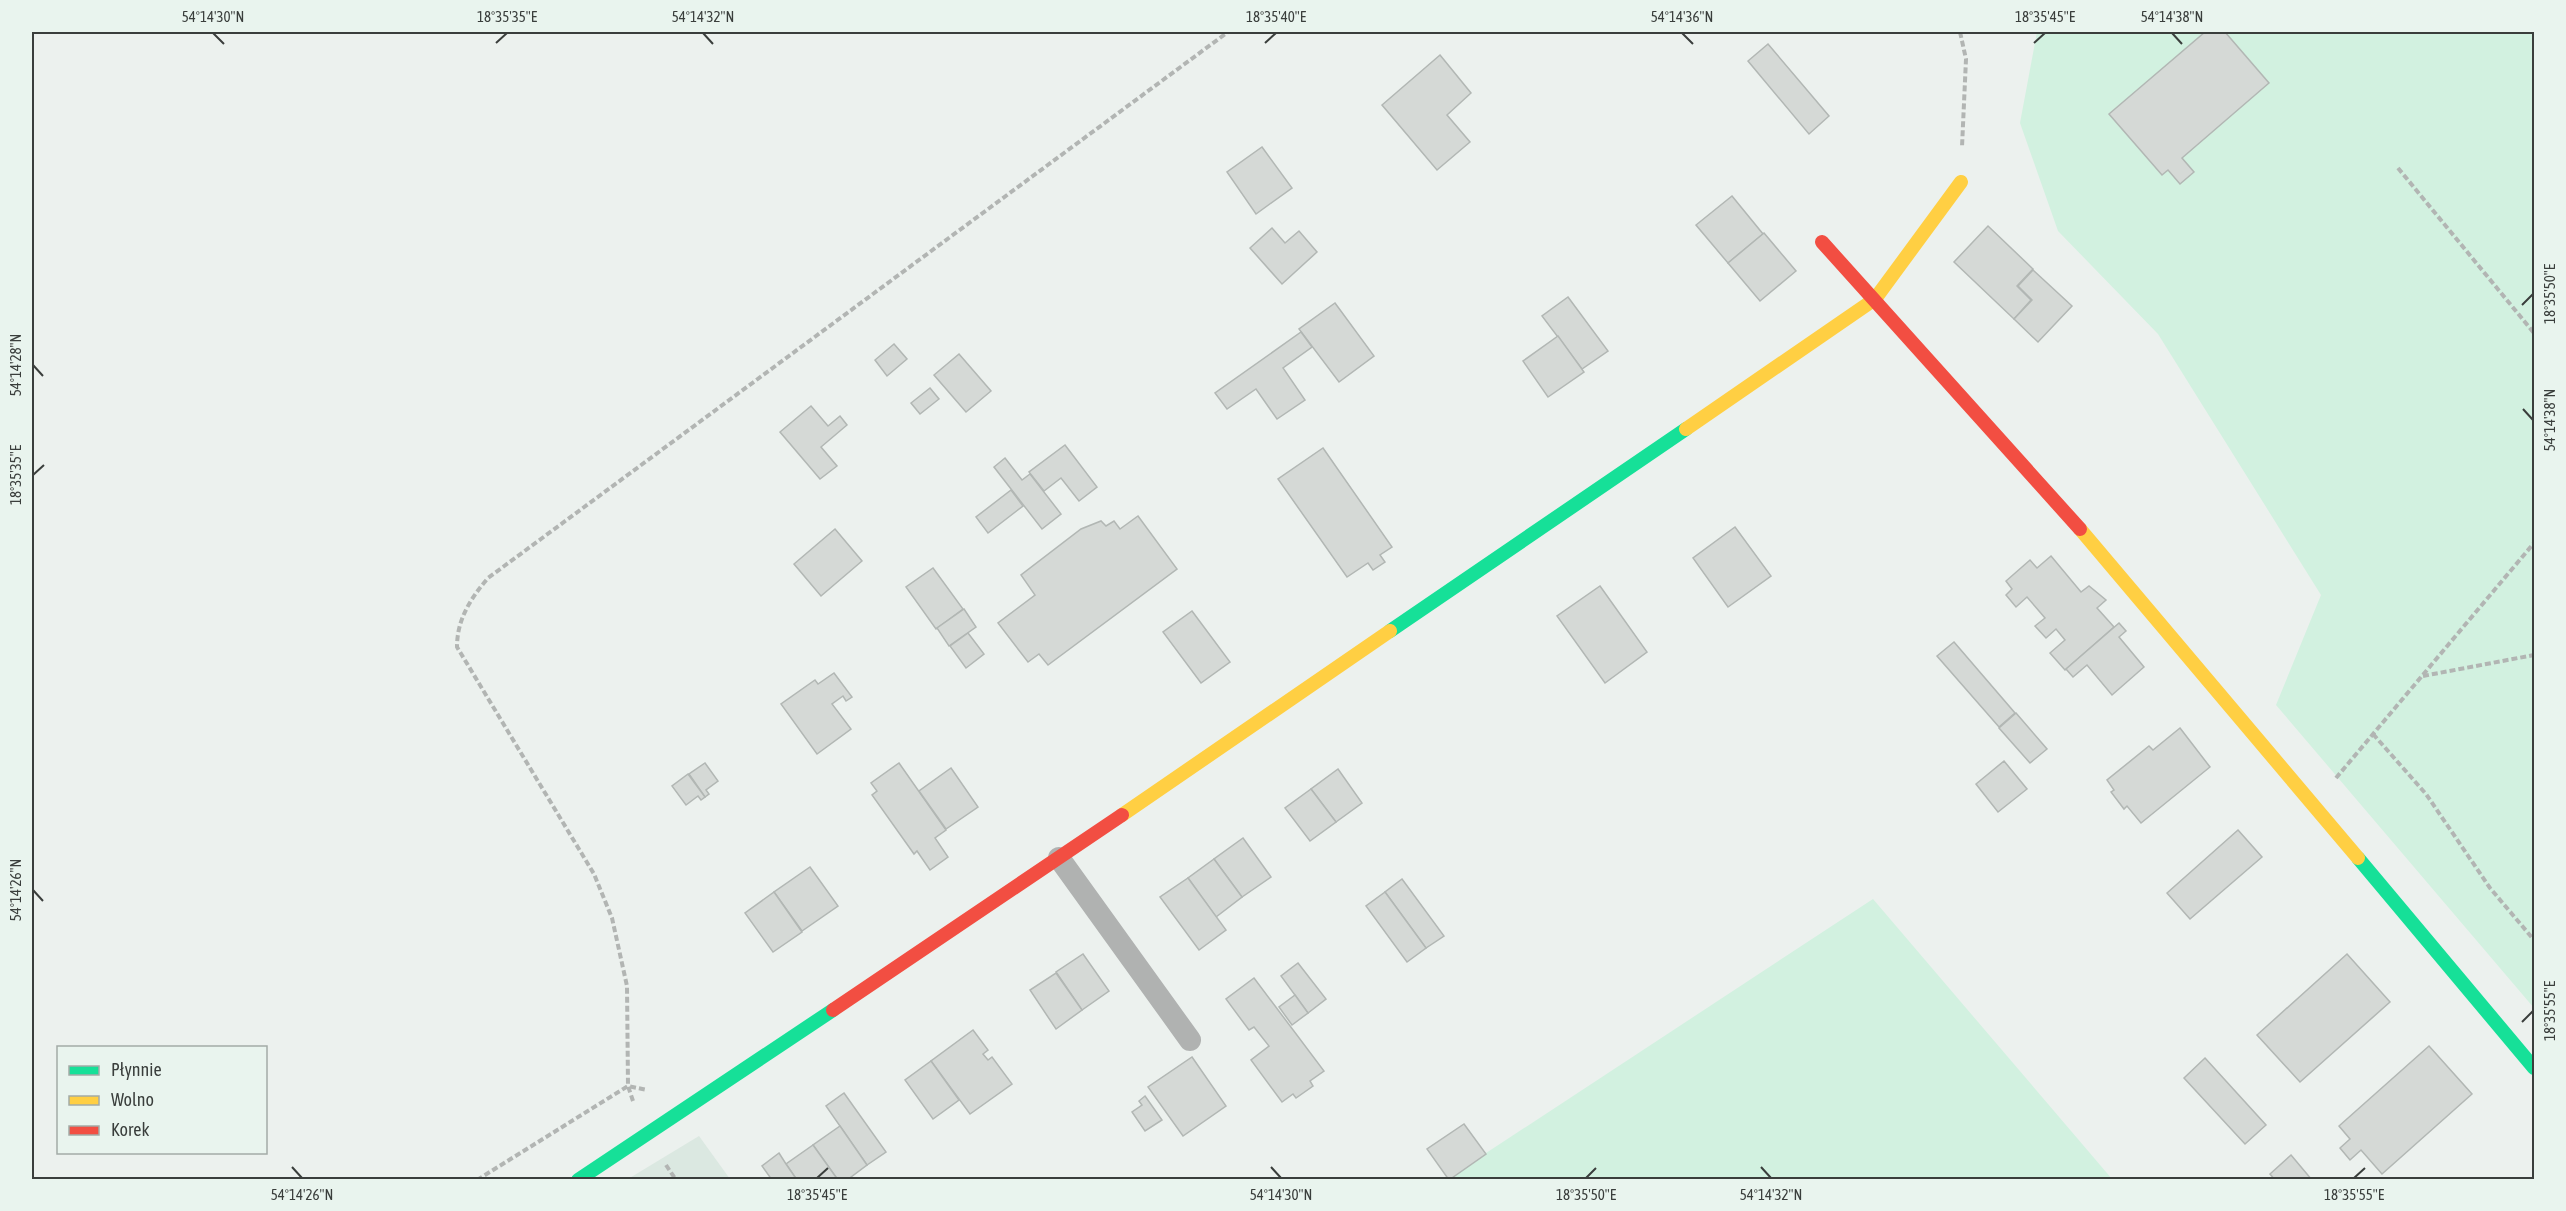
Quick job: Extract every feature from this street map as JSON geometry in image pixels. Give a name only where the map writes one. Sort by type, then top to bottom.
[{"type":"street","points":[[578,1179],[673,1118],[1059,858],[1875,299],[1961,182]]},
{"type":"street","points":[[1822,242],[2087,536],[2312,806],[2535,1068]]},
{"type":"lane","points":[[1059,858],[1190,1040]]},
{"type":"path","points":[[676,1179],[645,1136],[628,1086],[627,986],[612,918],[594,874],[457,647],[457,631],[471,598],[498,571],[1228,32]]},
{"type":"path","points":[[1960,32],[1966,59],[1961,182]]},
{"type":"path","points":[[2398,168],[2535,333]]},
{"type":"path","points":[[2312,806],[2535,543]]},
{"type":"path","points":[[2422,676],[2535,655]]},
{"type":"path","points":[[2373,734],[2426,794],[2490,888],[2535,940]]},
{"type":"path","points":[[477,1179],[628,1086],[660,1093],[673,1118]]},
{"type":"shaded area","points":[[699,1136],[730,1179],[628,1179]]},
{"type":"green space","points":[[2037,32],[2534,32],[2534,1008],[2276,705],[2321,595],[2158,334],[2058,231],[2020,123]]},
{"type":"green space","points":[[1873,899],[2112,1179],[1445,1180]]},
{"type":"building","points":[[2205,32],[2225,32],[2269,83],[2182,158],[2194,172],[2180,184],[2168,170],[2162,175],[2109,114]]},
{"type":"building","points":[[1768,44],[1829,116],[1809,134],[1748,61]]},
{"type":"building","points":[[1440,55],[1471,93],[1447,115],[1470,142],[1437,170],[1382,105]]},
{"type":"building","points":[[1262,147],[1292,188],[1256,214],[1227,172]]},
{"type":"building","points":[[1732,196],[1763,234],[1728,263],[1696,225]]},
{"type":"building","points":[[1988,226],[2033,269],[2017,286],[2031,300],[2014,319],[1954,262]]},
{"type":"building","points":[[1272,228],[1285,243],[1299,231],[1317,252],[1282,284],[1250,248]]},
{"type":"building","points":[[1764,233],[1796,271],[1760,301],[1728,263]]},
{"type":"building","points":[[2033,270],[2072,306],[2038,342],[2014,319],[2032,300],[2018,286]]},
{"type":"building","points":[[1568,297],[1608,351],[1582,369],[1542,316]]},
{"type":"building","points":[[1335,303],[1374,356],[1339,382],[1299,329]]},
{"type":"building","points":[[1301,332],[1312,347],[1283,368],[1305,400],[1277,419],[1256,389],[1227,409],[1215,393]]},
{"type":"building","points":[[1558,336],[1584,372],[1548,397],[1523,361]]},
{"type":"building","points":[[894,344],[907,359],[887,376],[875,360]]},
{"type":"building","points":[[959,354],[991,391],[966,412],[934,375]]},
{"type":"building","points":[[930,388],[939,399],[920,414],[911,403]]},
{"type":"building","points":[[811,406],[828,426],[840,416],[847,425],[821,447],[837,466],[820,479],[780,432]]},
{"type":"building","points":[[1065,445],[1097,487],[1079,501],[1061,478],[1044,491],[1029,472]]},
{"type":"building","points":[[1323,448],[1392,547],[1380,555],[1385,562],[1373,570],[1368,563],[1347,577],[1278,479]]},
{"type":"building","points":[[1005,458],[1022,480],[1030,474],[1061,514],[1042,529],[994,467]]},
{"type":"building","points":[[1011,490],[1023,506],[988,533],[976,517]]},
{"type":"building","points":[[1138,516],[1177,569],[1048,665],[1039,654],[1028,662],[998,623],[1035,595],[1021,575],[1081,529],[1101,521],[1106,526],[1114,521],[1120,529]]},
{"type":"building","points":[[1735,527],[1771,576],[1728,607],[1693,558]]},
{"type":"building","points":[[835,529],[862,561],[821,596],[794,564]]},
{"type":"building","points":[[2051,556],[2081,592],[2089,586],[2106,600],[2097,608],[2114,627],[2065,670],[2050,653],[2065,640],[2056,629],[2046,638],[2035,626],[2045,618],[2027,597],[2016,607],[2006,595],[2012,589],[2006,581],[2030,560],[2037,568]]},
{"type":"building","points":[[933,568],[963,609],[936,629],[906,587]]},
{"type":"building","points":[[1600,586],[1647,652],[1605,683],[1557,616]]},
{"type":"building","points":[[964,609],[976,627],[949,646],[937,628]]},
{"type":"building","points":[[1192,611],[1230,662],[1201,683],[1163,632]]},
{"type":"building","points":[[2119,623],[2126,631],[2119,637],[2144,667],[2112,695],[2087,665],[2073,677],[2066,669]]},
{"type":"building","points":[[968,633],[984,654],[966,668],[950,646]]},
{"type":"building","points":[[1954,642],[2015,713],[1999,727],[1937,656]]},
{"type":"building","points":[[834,673],[852,697],[846,701],[843,696],[832,704],[851,729],[817,754],[781,704],[815,680],[818,684]]},
{"type":"building","points":[[2016,713],[2047,749],[2030,763],[1999,728]]},
{"type":"building","points":[[2180,728],[2210,767],[2141,823],[2127,806],[2124,809],[2111,792],[2114,790],[2107,780],[2149,746],[2153,750]]},
{"type":"building","points":[[2004,761],[2027,789],[1998,812],[1976,784]]},
{"type":"building","points":[[705,763],[718,781],[706,790],[709,794],[705,797],[689,774]]},
{"type":"building","points":[[899,763],[946,830],[935,838],[948,857],[930,870],[917,851],[914,854],[872,795],[877,791],[871,783]]},
{"type":"building","points":[[951,768],[978,807],[946,829],[919,791]]},
{"type":"building","points":[[1338,769],[1362,803],[1336,822],[1311,789]]},
{"type":"building","points":[[688,774],[705,797],[701,800],[698,796],[686,805],[672,786]]},
{"type":"building","points":[[1311,789],[1336,822],[1310,841],[1285,808]]},
{"type":"building","points":[[2238,830],[2262,857],[2190,919],[2167,893]]},
{"type":"building","points":[[1243,838],[1271,877],[1242,897],[1214,859]]},
{"type":"building","points":[[1214,859],[1242,897],[1216,917],[1188,878]]},
{"type":"building","points":[[810,867],[838,906],[802,931],[774,892]]},
{"type":"building","points":[[1188,878],[1226,930],[1199,950],[1160,897]]},
{"type":"building","points":[[1402,879],[1444,936],[1426,948],[1385,892]]},
{"type":"building","points":[[774,892],[802,932],[773,952],[745,913]]},
{"type":"building","points":[[1385,892],[1426,948],[1407,962],[1366,906]]},
{"type":"building","points":[[1083,954],[1109,991],[1082,1010],[1056,972]]},
{"type":"building","points":[[2347,954],[2390,1002],[2300,1082],[2257,1035]]},
{"type":"building","points":[[1298,963],[1326,999],[1308,1013],[1281,976]]},
{"type":"building","points":[[1056,973],[1082,1010],[1056,1029],[1030,990]]},
{"type":"building","points":[[1254,978],[1324,1071],[1310,1081],[1313,1086],[1296,1098],[1293,1094],[1282,1102],[1251,1060],[1269,1046],[1254,1027],[1249,1030],[1226,999]]},
{"type":"building","points":[[1295,995],[1308,1013],[1292,1025],[1279,1007]]},
{"type":"building","points":[[973,1030],[988,1050],[983,1054],[988,1060],[992,1057],[1012,1084],[970,1114],[931,1061]]},
{"type":"building","points":[[2429,1046],[2472,1094],[2382,1174],[2361,1150],[2350,1160],[2340,1148],[2350,1139],[2339,1126]]},
{"type":"building","points":[[1192,1057],[1226,1106],[1183,1136],[1148,1087]]},
{"type":"building","points":[[2205,1058],[2266,1125],[2245,1144],[2184,1078]]},
{"type":"building","points":[[931,1061],[959,1100],[933,1119],[905,1080]]},
{"type":"building","points":[[844,1093],[886,1152],[867,1165],[826,1106]]},
{"type":"building","points":[[1145,1096],[1162,1120],[1145,1131],[1132,1112],[1142,1105],[1139,1101]]},
{"type":"building","points":[[1464,1124],[1486,1154],[1449,1180],[1427,1149]]},
{"type":"building","points":[[840,1126],[867,1165],[847,1180],[838,1180],[813,1145]]},
{"type":"building","points":[[813,1145],[838,1180],[797,1180],[786,1164]]},
{"type":"building","points":[[779,1153],[797,1180],[772,1180],[762,1166]]},
{"type":"building","points":[[2291,1155],[2312,1180],[2275,1180],[2270,1174]]},
{"type":"traffic: fast","points":[[1390,631],[1686,429]]},
{"type":"traffic: fast","points":[[2358,858],[2534,1068]]},
{"type":"traffic: fast","points":[[578,1180],[833,1010]]},
{"type":"traffic: slow","points":[[1686,429],[1875,299],[1961,182]]},
{"type":"traffic: slow","points":[[2080,529],[2358,858]]},
{"type":"traffic: slow","points":[[1122,815],[1390,631]]},
{"type":"traffic: jam","points":[[1822,242],[2080,529]]},
{"type":"traffic: jam","points":[[833,1010],[1122,815]]}]
